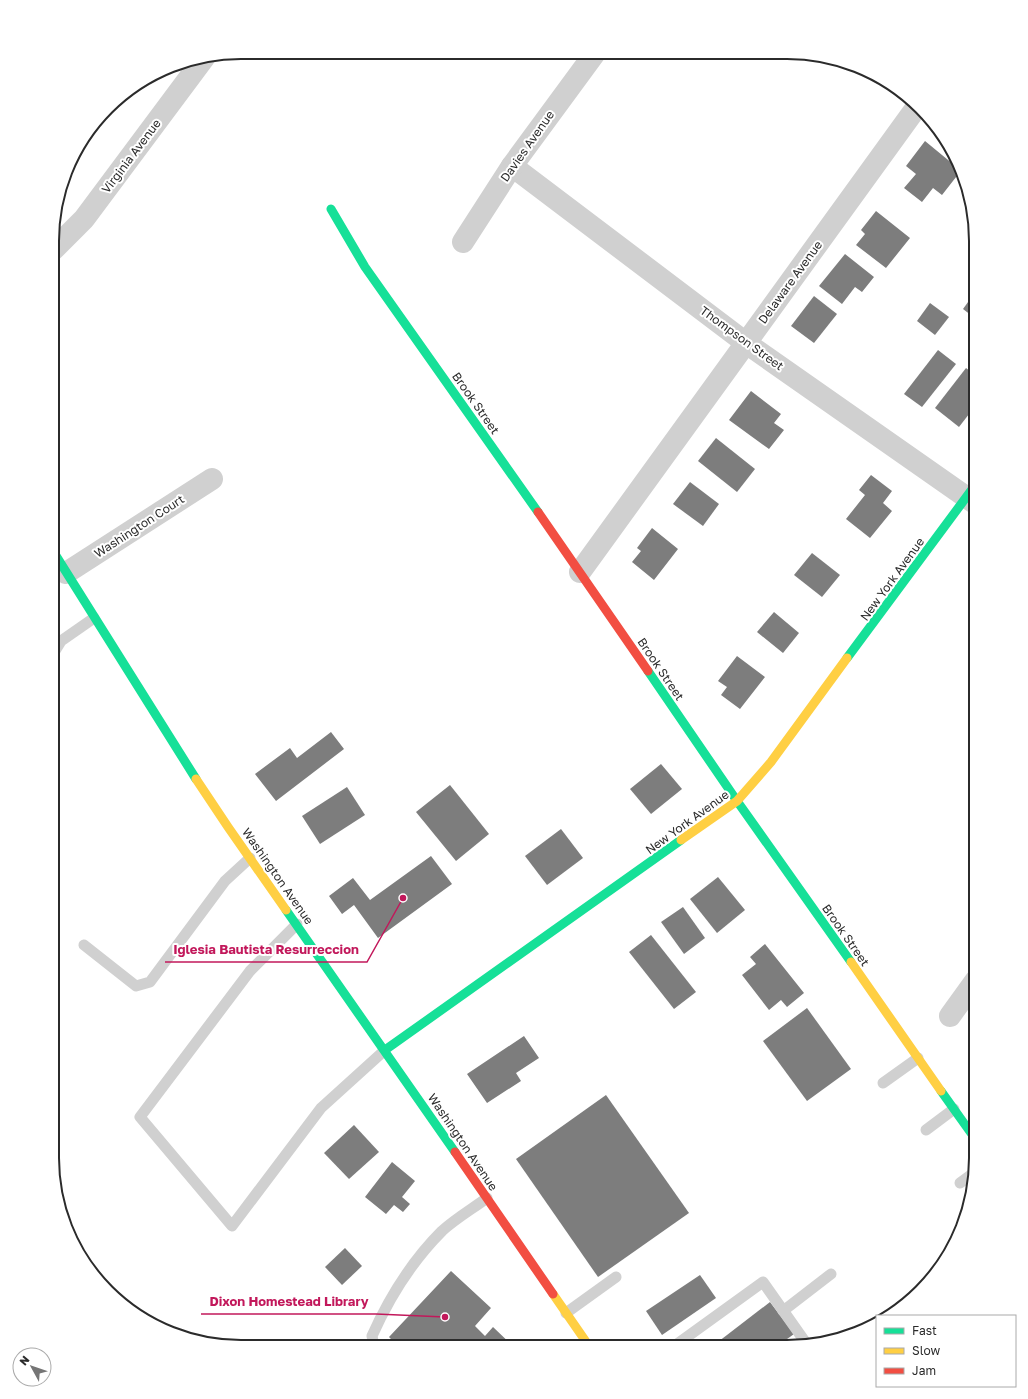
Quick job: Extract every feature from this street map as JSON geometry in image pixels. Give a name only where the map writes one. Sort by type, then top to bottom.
[{"type":"street","name":"Davies Avenue","points":[[463,242],[512,166],[591,59]]},
{"type":"street","name":"Virginia Avenue","points":[[59,244],[84,219],[200,63]]},
{"type":"street","name":"Delaware Avenue","points":[[580,572],[914,110]]},
{"type":"street","name":"Thompson Street","points":[[512,166],[746,343],[969,492]]},
{"type":"street","name":"Brook Street","points":[[331,209],[366,267],[580,572],[737,801],[969,1130]]},
{"type":"street","name":"Washington Court","points":[[66,573],[212,479]]},
{"type":"street","name":"New York Avenue","points":[[385,1050],[737,801],[771,762],[969,500]]},
{"type":"street","name":"Washington Avenue","points":[[59,561],[181,756],[584,1340]]},
{"type":"street","points":[[950,1016],[969,990]]},
{"type":"lane","points":[[59,644],[61,641],[94,618]]},
{"type":"lane","points":[[84,945],[136,986],[150,982],[225,881],[250,858]]},
{"type":"lane","points":[[297,924],[250,971],[140,1117],[232,1226],[321,1108],[385,1050]]},
{"type":"lane","points":[[883,1083],[918,1058]]},
{"type":"lane","points":[[926,1130],[954,1109]]},
{"type":"lane","points":[[960,1183],[968,1177]]},
{"type":"lane","points":[[373,1340],[372,1336],[383,1311],[418,1258],[443,1230],[486,1198]]},
{"type":"lane","points":[[783,1311],[831,1274]]},
{"type":"lane","points":[[566,1313],[616,1277]]},
{"type":"lane","points":[[683,1340],[763,1282],[803,1339]]},
{"type":"building","points":[[925,141],[950,162],[957,176],[942,195],[933,188],[922,202],[904,188],[916,174],[906,166]]},
{"type":"building","points":[[876,211],[910,238],[886,268],[856,245],[865,234],[861,230]]},
{"type":"building","points":[[845,254],[874,277],[862,292],[855,287],[842,304],[819,286]]},
{"type":"building","points":[[814,296],[837,314],[814,343],[791,326]]},
{"type":"building","points":[[969,301],[969,314],[963,309]]},
{"type":"building","points":[[930,303],[949,317],[935,335],[917,321]]},
{"type":"building","points":[[938,350],[956,364],[922,407],[904,394]]},
{"type":"building","points":[[966,368],[969,370],[969,414],[959,427],[935,408]]},
{"type":"building","points":[[751,391],[781,414],[774,423],[784,430],[769,449],[729,420]]},
{"type":"building","points":[[716,438],[755,469],[737,492],[698,461]]},
{"type":"building","points":[[871,475],[892,491],[883,503],[892,511],[870,538],[846,519],[865,495],[859,490]]},
{"type":"building","points":[[690,482],[719,504],[703,526],[673,504]]},
{"type":"building","points":[[652,528],[678,549],[654,580],[632,562],[641,551],[637,548]]},
{"type":"building","points":[[812,553],[840,575],[822,597],[794,575]]},
{"type":"building","points":[[774,612],[799,633],[783,653],[757,632]]},
{"type":"building","points":[[737,656],[765,677],[740,709],[721,695],[727,687],[718,681]]},
{"type":"building","points":[[331,732],[344,749],[276,801],[255,774],[290,748],[297,758]]},
{"type":"building","points":[[661,764],[682,789],[651,814],[630,789]]},
{"type":"building","points":[[450,785],[489,834],[456,861],[416,812]]},
{"type":"building","points":[[347,787],[365,815],[320,844],[302,816]]},
{"type":"building","points":[[561,829],[583,858],[547,885],[525,856]]},
{"type":"building","points":[[431,856],[452,884],[378,938],[354,905],[342,914],[329,896],[353,878],[370,900]]},
{"type":"building","points":[[718,877],[745,910],[717,933],[690,899]]},
{"type":"building","points":[[683,907],[705,938],[684,954],[661,922]]},
{"type":"building","points":[[651,935],[696,992],[674,1009],[629,952]]},
{"type":"building","points":[[765,944],[804,993],[787,1007],[781,1000],[769,1010],[742,975],[756,964],[750,957]]},
{"type":"building","points":[[807,1008],[851,1069],[807,1101],[763,1041]]},
{"type":"building","points":[[524,1036],[539,1058],[516,1073],[521,1081],[487,1103],[467,1074]]},
{"type":"building","points":[[606,1095],[689,1213],[598,1277],[516,1159]]},
{"type":"building","points":[[354,1125],[379,1152],[349,1179],[324,1153]]},
{"type":"building","points":[[392,1162],[415,1181],[402,1197],[410,1204],[403,1212],[394,1205],[386,1214],[365,1197]]},
{"type":"building","points":[[345,1248],[362,1266],[342,1285],[325,1267]]},
{"type":"building","points":[[451,1271],[491,1308],[475,1326],[485,1336],[493,1327],[507,1340],[392,1340],[389,1337]]},
{"type":"building","points":[[700,1275],[716,1298],[662,1335],[646,1311]]},
{"type":"building","points":[[770,1302],[794,1334],[786,1340],[721,1340]]},
{"type":"traffic: fast","points":[[331,209],[365,267],[538,512]]},
{"type":"traffic: fast","points":[[847,658],[969,493]]},
{"type":"traffic: fast","points":[[59,561],[196,779]]},
{"type":"traffic: fast","points":[[648,671],[737,801],[851,962]]},
{"type":"traffic: fast","points":[[385,1050],[681,840]]},
{"type":"traffic: fast","points":[[286,910],[455,1152]]},
{"type":"traffic: fast","points":[[941,1091],[969,1130]]},
{"type":"traffic: slow","points":[[681,840],[737,801],[771,762],[847,658]]},
{"type":"traffic: slow","points":[[196,779],[286,910]]},
{"type":"traffic: slow","points":[[851,962],[941,1091]]},
{"type":"traffic: slow","points":[[553,1294],[585,1340]]},
{"type":"traffic: jam","points":[[538,512],[648,671]]},
{"type":"traffic: jam","points":[[455,1152],[553,1294]]},
{"type":"place","name":"Iglesia Bautista Resurreccion","points":[[403,898]]},
{"type":"place","name":"Dixon Homestead Library","points":[[445,1317]]}]
